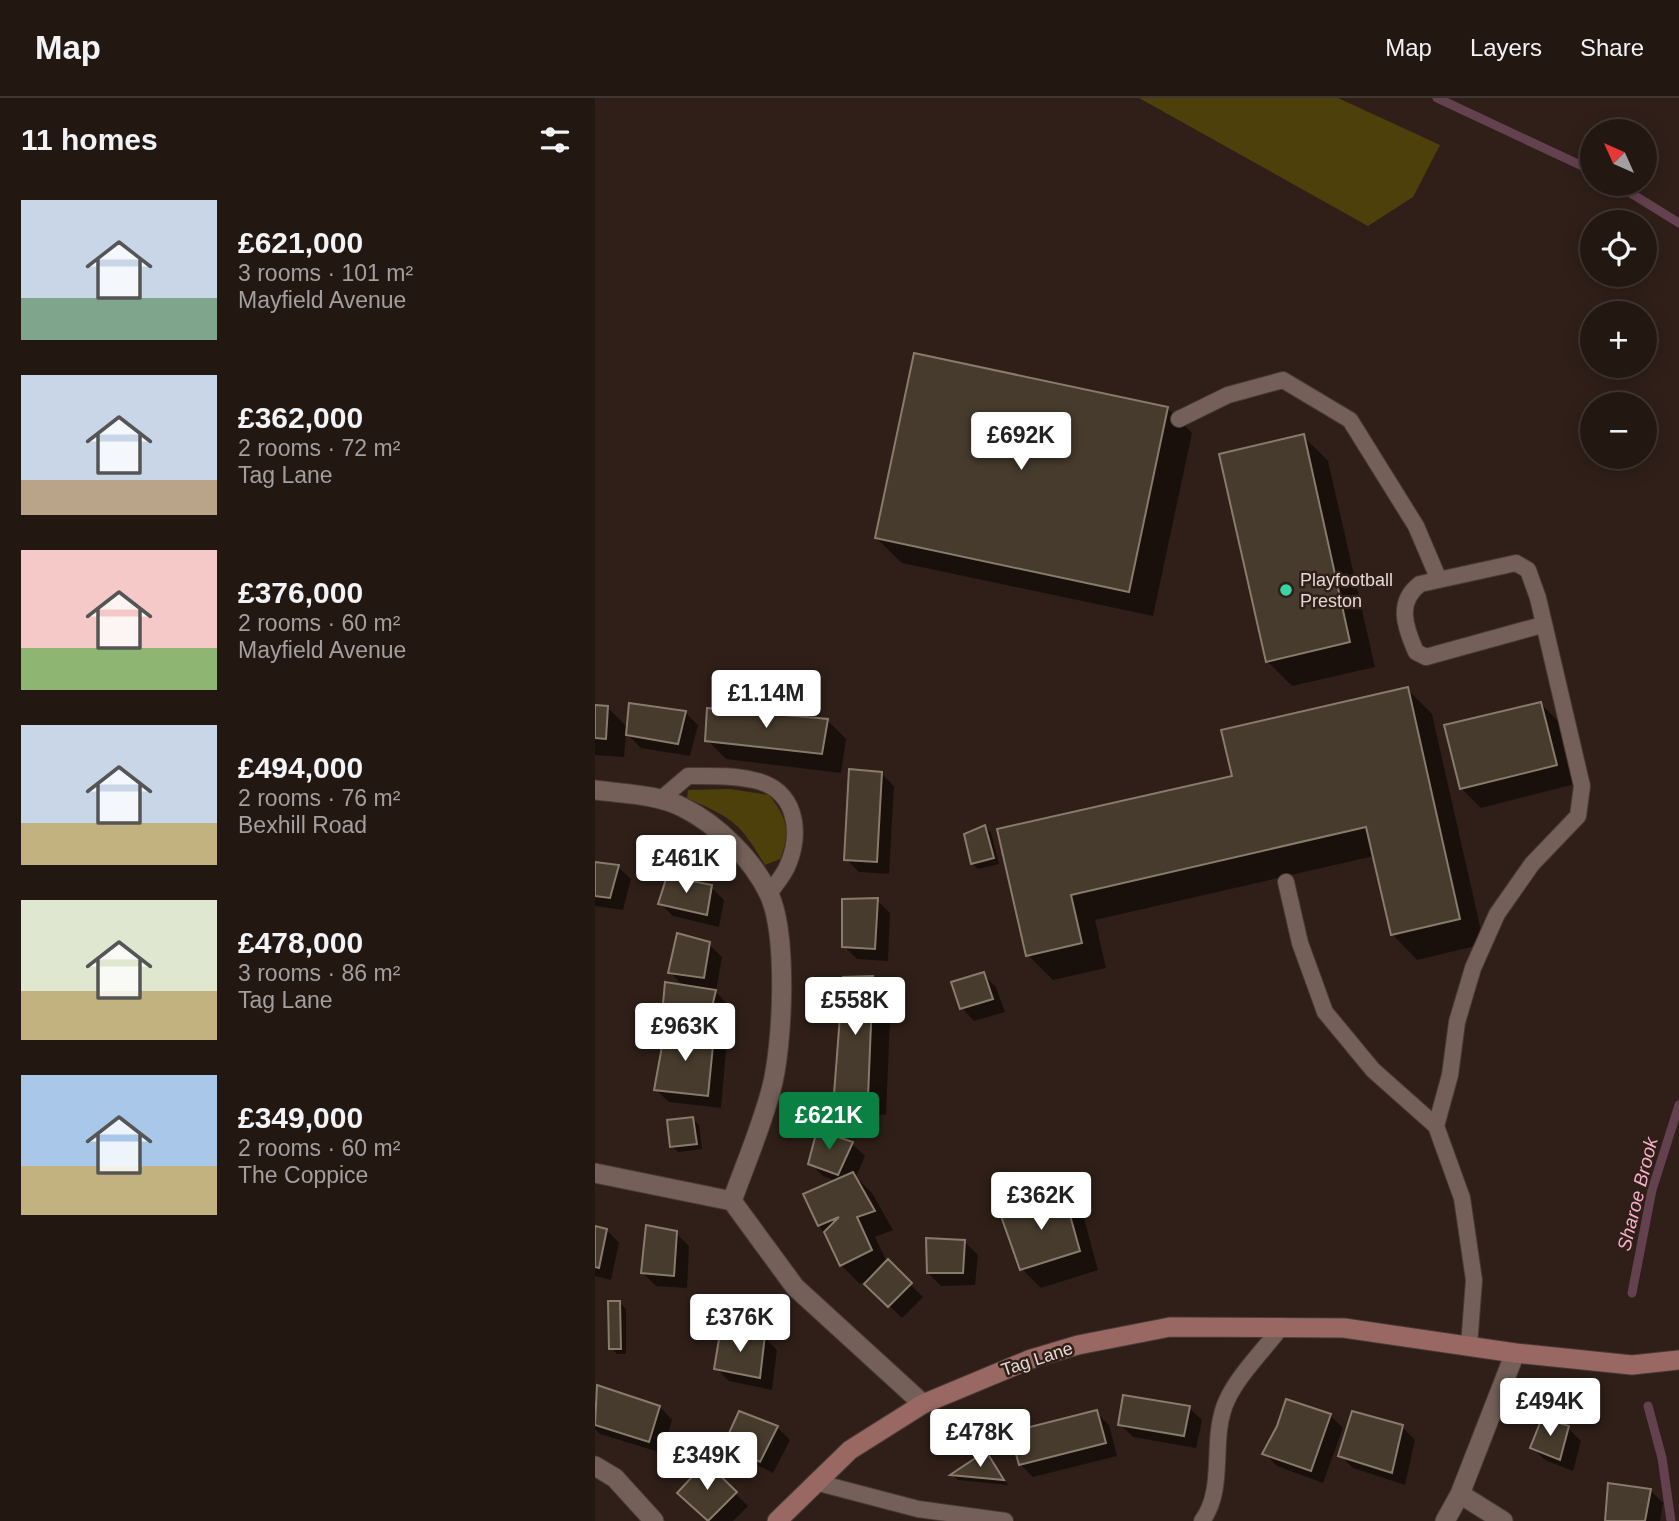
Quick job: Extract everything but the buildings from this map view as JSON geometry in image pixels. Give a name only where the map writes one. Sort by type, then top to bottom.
[{"type":"main road","name":"Tag Lane","points":[[777,1521],[850,1450],[923,1404],[986,1375],[1078,1345],[1170,1328],[1344,1328],[1515,1353],[1632,1365],[1679,1360]]},
{"type":"street","points":[[595,790],[661,799],[684,808],[731,843],[769,894],[777,918],[782,1004],[772,1088],[732,1201]]},
{"type":"street","points":[[595,1173],[732,1201],[795,1287],[923,1404]]},
{"type":"street","points":[[1445,1521],[1460,1494],[1515,1353]]},
{"type":"street","points":[[595,1466],[615,1478],[654,1521]]},
{"type":"street","points":[[1460,1494],[1503,1521]]},
{"type":"lane","points":[[1179,419],[1228,396],[1283,380],[1350,420],[1416,526],[1439,580]]},
{"type":"lane","points":[[1436,1126],[1450,1075],[1457,1021],[1473,968],[1497,914],[1532,864],[1578,816],[1582,786],[1542,625],[1538,598],[1528,570],[1516,563],[1420,584],[1408,594],[1404,608],[1416,652],[1426,657],[1542,625]]},
{"type":"lane","points":[[661,799],[688,776],[756,780],[778,791],[794,809],[796,841],[787,867],[769,894]]},
{"type":"lane","points":[[1286,882],[1300,943],[1325,1012],[1373,1070],[1436,1126],[1464,1211],[1474,1280],[1469,1346]]},
{"type":"lane","points":[[1202,1521],[1212,1501],[1220,1423],[1227,1400],[1282,1326]]},
{"type":"lane","points":[[815,1482],[918,1510],[1005,1521]]},
{"type":"shaded area","points":[[1139,98],[1338,98],[1440,145],[1413,197],[1368,226]]},
{"type":"shaded area","points":[[730,789],[769,795],[780,810],[786,833],[780,859],[765,865],[748,839],[733,823],[687,798],[688,790]]},
{"type":"waterway","name":"Sharoe Brook","points":[[1437,98],[1580,165]]},
{"type":"waterway","name":"Sharoe Brook","points":[[1635,196],[1679,223]]},
{"type":"waterway","name":"Sharoe Brook","points":[[1632,1293],[1652,1190],[1679,1105]]},
{"type":"waterway","name":"Sharoe Brook","points":[[1648,1406],[1662,1458],[1671,1521]]},
{"type":"place","name":"Playfootball Preston","points":[[1286,590]]}]
